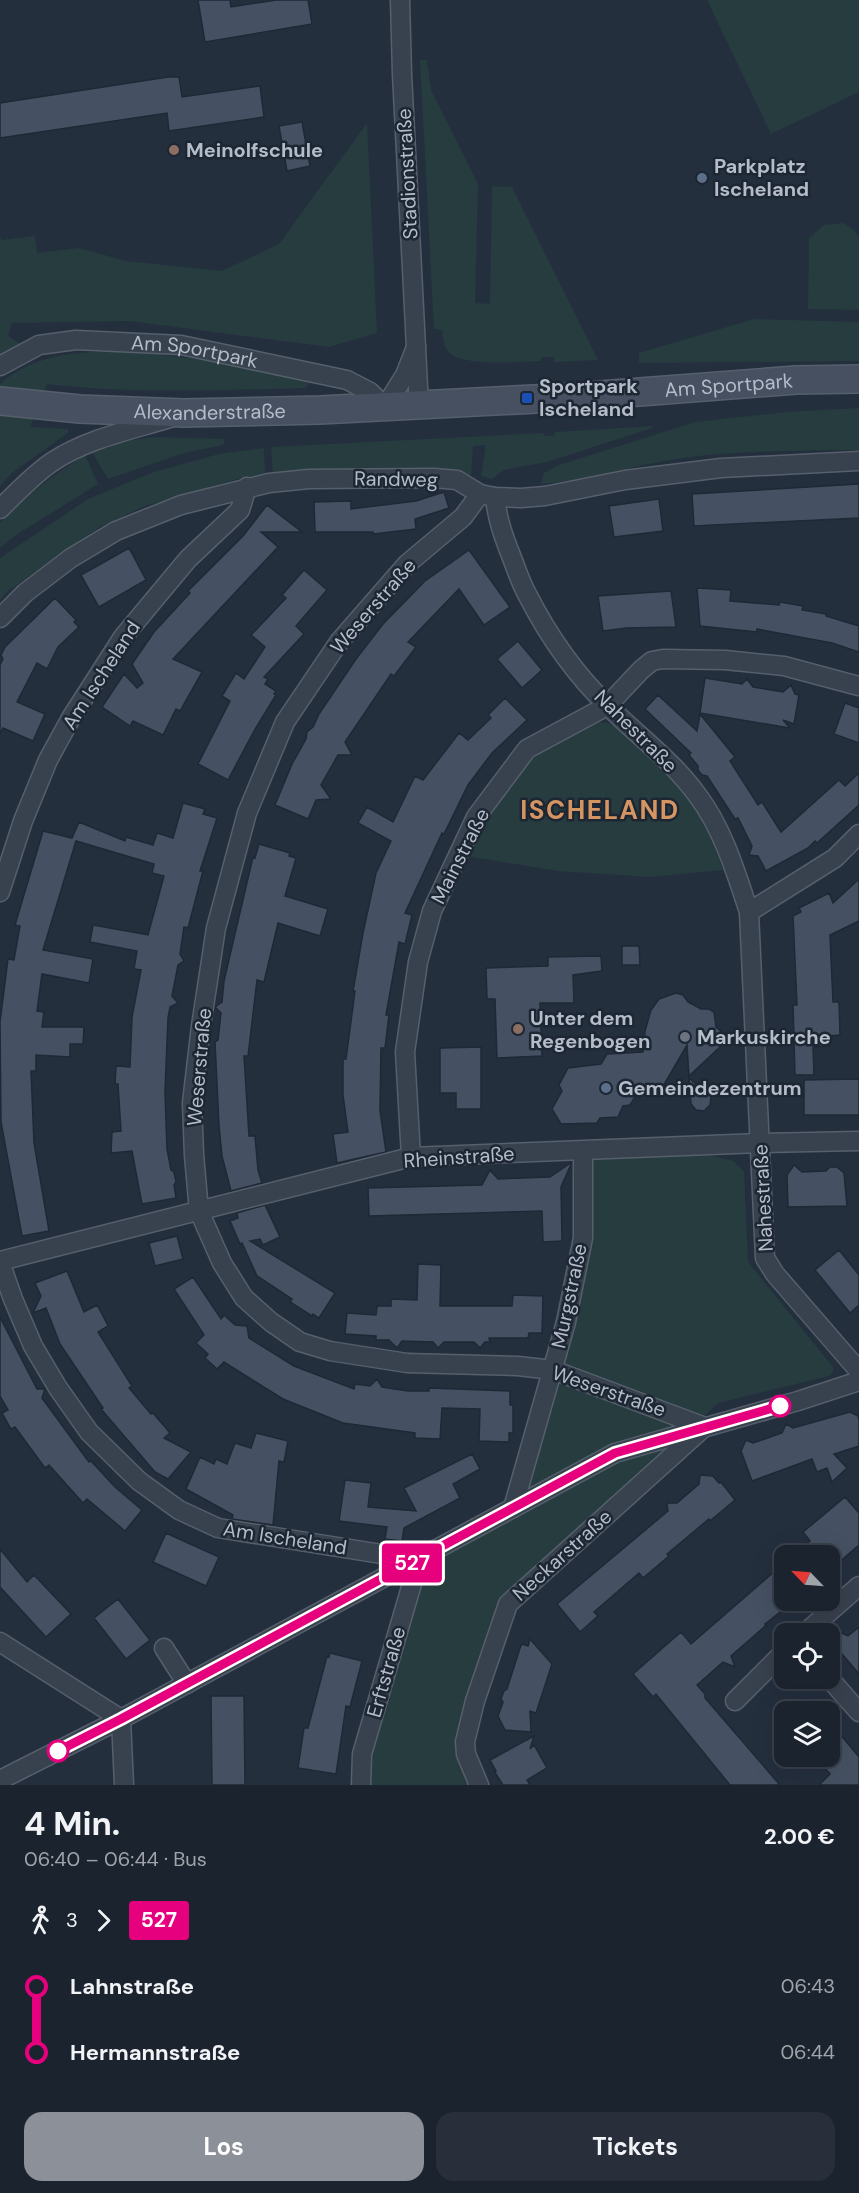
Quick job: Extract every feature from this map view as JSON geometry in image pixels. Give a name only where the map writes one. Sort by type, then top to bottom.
[{"type":"main road","name":"Am Sportpark","points":[[419,406],[728,387],[796,380],[859,379]]},
{"type":"main road","name":"Alexanderstraße","points":[[0,401],[184,413],[419,406]]},
{"type":"street","name":"Stadionstraße","points":[[400,0],[419,406]]},
{"type":"street","name":"Am Sportpark","points":[[0,366],[39,345],[76,340],[181,345],[347,380],[370,392],[385,407]]},
{"type":"street","name":"Stadionstraße","points":[[385,407],[405,375],[416,347]]},
{"type":"street","points":[[0,509],[27,482],[53,461],[84,446],[184,413]]},
{"type":"street","name":"Randweg","points":[[0,618],[25,592],[71,558],[116,531],[181,505],[247,487],[309,479],[434,478],[456,480],[488,495],[521,498],[545,496],[625,480],[721,468],[859,461]]},
{"type":"street","name":"Am Ischeland","points":[[0,892],[22,821],[48,760],[71,718],[123,637],[188,559],[240,510],[247,487]]},
{"type":"street","name":"Nahestraße","points":[[488,495],[527,595],[563,653],[607,706],[655,747],[699,797],[713,820],[733,866],[749,912],[765,1258],[775,1274],[859,1371]]},
{"type":"street","name":"Weserstraße","points":[[488,495],[407,564],[339,642],[285,722],[247,813],[216,928],[201,1026],[192,1103],[199,1211],[222,1263],[244,1298],[271,1322],[300,1342],[330,1351],[407,1363],[518,1366],[553,1370],[705,1426]]},
{"type":"street","name":"Mainstraße","points":[[411,1157],[405,1052],[418,962],[432,910],[476,817],[527,749],[607,706],[652,661],[663,659],[725,660],[784,666],[859,686]]},
{"type":"street","points":[[749,912],[835,858],[859,834]]},
{"type":"street","name":"Rheinstraße","points":[[0,1261],[411,1157],[859,1141]]},
{"type":"street","name":"Murgstraße","points":[[513,1508],[566,1322],[583,1238],[583,1151]]},
{"type":"street","name":"Am Ischeland","points":[[0,1261],[33,1346],[58,1388],[89,1432],[140,1481],[179,1510],[218,1528],[419,1560]]},
{"type":"street","points":[[0,1780],[187,1684],[615,1453],[798,1401],[859,1381]]},
{"type":"street","name":"Neckarstraße","points":[[479,1785],[465,1754],[465,1742],[475,1701],[508,1604],[705,1426]]},
{"type":"street","name":"Erftstraße","points":[[361,1785],[362,1754],[419,1560]]},
{"type":"street","points":[[817,1623],[859,1586]]},
{"type":"street","points":[[0,1642],[121,1719]]},
{"type":"street","points":[[164,1648],[187,1684]]},
{"type":"street","points":[[735,1701],[774,1662]]},
{"type":"street","points":[[839,1689],[859,1712]]},
{"type":"street","points":[[121,1719],[124,1785]]},
{"type":"green space","points":[[707,0],[859,0],[859,92],[771,134]]},
{"type":"green space","points":[[420,60],[427,60],[431,90],[478,184],[475,303],[490,304],[492,186],[512,187],[598,360],[554,362],[554,357],[541,357],[541,361],[470,361],[449,353],[444,344],[442,330],[434,329]]},
{"type":"green space","points":[[367,123],[377,333],[329,347],[129,321],[12,323],[8,336],[23,345],[0,360],[0,235],[1,240],[35,236],[37,253],[79,248],[126,261],[222,271],[279,244]]},
{"type":"green space","points":[[843,223],[854,230],[859,237],[859,310],[808,309],[809,238],[824,225]]},
{"type":"green space","points":[[754,319],[859,322],[859,361],[639,363],[639,353]]},
{"type":"green space","points":[[126,351],[198,359],[309,379],[310,383],[305,388],[176,391],[47,384],[30,427],[68,429],[68,433],[12,473],[0,486],[0,384],[14,373],[44,360],[76,353]]},
{"type":"green space","points":[[859,408],[859,450],[699,456],[541,484],[544,473],[556,466],[695,422],[786,412]]},
{"type":"green space","points":[[653,426],[547,462],[504,470],[492,479],[481,476],[486,445],[473,446],[471,475],[446,470],[273,474],[271,447],[544,433],[545,436],[554,436],[555,432]]},
{"type":"green space","points":[[154,437],[225,439],[223,445],[184,453],[108,479],[92,452],[118,442]]},
{"type":"green space","points":[[264,448],[265,475],[241,478],[145,506],[100,527],[8,591],[0,600],[0,558],[88,499],[154,472],[219,454]]},
{"type":"green space","points":[[85,455],[98,484],[16,535],[0,548],[0,523],[40,486]]},
{"type":"green space","points":[[603,722],[629,735],[686,796],[704,822],[723,870],[650,877],[558,871],[460,855],[527,749],[590,723]]},
{"type":"green space","points":[[677,1147],[733,1161],[744,1171],[748,1262],[833,1367],[833,1372],[829,1376],[718,1403],[513,1598],[465,1742],[479,1785],[361,1785],[419,1560],[513,1508],[566,1322],[583,1151]]},
{"type":"building","points":[[198,0],[230,0],[231,7],[276,0],[308,0],[312,24],[205,42]]},
{"type":"building","points":[[179,77],[182,97],[260,86],[264,117],[169,131],[167,113],[0,138],[0,103]]},
{"type":"building","points":[[302,122],[310,166],[287,171],[279,126]]},
{"type":"building","points":[[859,484],[859,518],[694,526],[692,494]]},
{"type":"building","points":[[444,492],[449,508],[415,519],[416,529],[373,534],[373,532],[315,532],[314,502],[351,501],[351,509],[416,501]]},
{"type":"building","points":[[659,499],[663,531],[614,537],[609,506]]},
{"type":"building","points":[[267,505],[302,532],[261,532],[278,547],[173,659],[202,672],[180,711],[176,709],[163,735],[133,721],[130,726],[102,707],[124,674],[137,688],[143,683],[132,664],[154,632],[190,593],[188,591],[243,536]]},
{"type":"building","points":[[129,548],[146,580],[99,607],[81,575]]},
{"type":"building","points":[[469,550],[510,607],[484,625],[459,589],[408,642],[416,647],[394,676],[391,674],[345,742],[352,755],[338,755],[321,785],[331,799],[316,800],[308,819],[275,805],[292,764],[306,739],[307,732],[313,727],[319,714],[356,659],[383,624],[425,581]]},
{"type":"building","points":[[304,570],[327,590],[296,626],[304,634],[264,677],[268,679],[265,684],[276,691],[274,694],[276,695],[228,780],[198,764],[230,701],[222,696],[236,673],[244,679],[265,647],[251,635],[286,598],[282,595]]},
{"type":"building","points":[[697,588],[731,590],[730,601],[779,605],[780,602],[803,606],[802,610],[826,614],[826,616],[859,626],[859,652],[832,643],[757,629],[757,632],[700,626]]},
{"type":"building","points":[[671,591],[676,627],[603,631],[598,596]]},
{"type":"building","points":[[55,598],[76,620],[74,622],[79,627],[58,647],[47,669],[37,663],[17,702],[45,714],[33,741],[3,728],[0,734],[0,665],[3,659],[1,655],[5,647]]},
{"type":"building","points":[[518,641],[542,670],[522,688],[497,659]]},
{"type":"building","points":[[705,678],[742,684],[747,679],[753,687],[783,692],[791,685],[795,694],[799,695],[794,724],[783,720],[790,728],[700,713]]},
{"type":"building","points":[[658,695],[697,731],[700,714],[735,757],[730,761],[758,805],[762,802],[781,832],[839,780],[845,786],[859,773],[859,805],[817,843],[815,841],[808,848],[766,871],[758,856],[749,855],[752,846],[738,818],[735,819],[707,776],[702,775],[698,770],[698,766],[689,755],[691,753],[645,709]]},
{"type":"building","points":[[505,698],[527,720],[492,753],[468,785],[444,834],[442,833],[405,913],[412,915],[405,944],[399,942],[386,1015],[389,1015],[385,1048],[381,1048],[380,1111],[386,1152],[337,1163],[333,1134],[348,1132],[343,1095],[343,1059],[346,1059],[355,991],[353,991],[376,873],[391,841],[358,823],[367,807],[393,822],[415,776],[423,780],[459,733],[468,740],[491,718],[488,715]]},
{"type":"building","points":[[845,703],[859,708],[859,743],[834,734]]},
{"type":"building","points":[[183,803],[205,809],[203,814],[217,818],[200,871],[203,871],[188,928],[184,927],[180,954],[184,961],[178,965],[172,996],[178,1003],[170,1007],[168,1018],[165,1092],[167,1149],[176,1182],[174,1185],[176,1198],[142,1204],[132,1151],[111,1153],[112,1132],[121,1131],[118,1084],[115,1084],[116,1066],[130,1067],[132,1017],[141,970],[134,969],[137,951],[90,942],[93,925],[148,935],[164,876],[152,873],[154,864],[76,841],[43,950],[93,959],[89,983],[42,974],[37,1011],[44,1012],[42,1027],[84,1027],[83,1044],[70,1044],[70,1057],[36,1055],[36,1071],[31,1071],[34,1143],[49,1231],[22,1236],[1,1122],[0,1022],[8,959],[14,960],[20,926],[15,925],[43,831],[72,838],[79,822],[125,841],[126,837],[153,845],[157,833],[173,838]]},
{"type":"building","points":[[259,844],[290,853],[289,856],[296,858],[285,896],[328,909],[320,936],[278,923],[264,982],[257,980],[248,1056],[244,1056],[249,1136],[255,1136],[258,1170],[262,1183],[231,1191],[222,1156],[219,1126],[215,1042],[218,1040],[221,1013],[215,1007],[222,1002],[224,981],[253,857],[255,858]]},
{"type":"building","points":[[859,879],[859,921],[830,935],[833,1002],[839,1002],[840,1035],[829,1036],[829,1046],[813,1047],[814,1075],[795,1075],[793,1005],[797,1005],[793,916],[801,912],[799,908],[829,893],[833,903]]},
{"type":"building","points":[[622,946],[639,946],[640,965],[622,965]]},
{"type":"building","name":"Unter dem Regenbogen","points":[[601,956],[602,971],[573,975],[574,1003],[540,1003],[542,1056],[497,1058],[495,999],[487,999],[486,968],[548,966],[548,957]]},
{"type":"building","points":[[676,993],[683,995],[688,1002],[701,1009],[714,1012],[716,1027],[727,1037],[721,1046],[689,1076],[687,1045],[662,1088],[640,1089],[630,1105],[623,1106],[618,1117],[600,1118],[597,1123],[561,1124],[552,1109],[562,1091],[559,1085],[568,1068],[601,1064],[607,1054],[643,1052],[645,1031],[651,1010],[659,999]]},
{"type":"building","points":[[481,1047],[481,1109],[456,1109],[456,1093],[440,1093],[440,1048]]},
{"type":"building","points":[[689,1078],[711,1097],[710,1105],[704,1111],[696,1110],[691,1104]]},
{"type":"building","points":[[859,1079],[859,1115],[804,1115],[804,1080]]},
{"type":"building","points":[[572,1162],[561,1187],[562,1241],[543,1242],[542,1211],[369,1216],[368,1188],[482,1185],[490,1170],[498,1179],[550,1177]]},
{"type":"building","points":[[794,1165],[802,1172],[826,1171],[830,1167],[837,1167],[844,1173],[847,1206],[788,1207],[787,1175]]},
{"type":"building","points":[[265,1205],[280,1237],[263,1245],[260,1239],[250,1241],[335,1293],[319,1318],[290,1302],[292,1299],[257,1276],[242,1243],[240,1244],[230,1221],[238,1218],[237,1213]]},
{"type":"building","points":[[177,1236],[183,1259],[155,1266],[149,1243]]},
{"type":"building","points":[[839,1250],[859,1275],[859,1305],[850,1313],[815,1270]]},
{"type":"building","points":[[418,1264],[441,1265],[440,1306],[512,1306],[513,1295],[543,1296],[542,1333],[529,1333],[528,1338],[489,1338],[490,1342],[485,1342],[480,1348],[474,1342],[444,1342],[438,1348],[433,1342],[402,1341],[397,1348],[389,1340],[376,1340],[376,1336],[345,1334],[347,1313],[376,1315],[377,1306],[391,1306],[391,1299],[417,1300]]},
{"type":"building","points":[[67,1271],[84,1312],[97,1305],[102,1314],[108,1326],[98,1332],[132,1386],[129,1388],[170,1433],[164,1438],[191,1452],[168,1479],[155,1472],[101,1409],[103,1408],[60,1344],[46,1308],[33,1313],[41,1296],[35,1283]]},
{"type":"building","points":[[193,1277],[221,1319],[224,1315],[235,1325],[247,1326],[249,1338],[294,1366],[354,1389],[355,1384],[370,1386],[377,1379],[382,1387],[408,1391],[429,1391],[429,1388],[510,1391],[510,1405],[513,1405],[513,1433],[509,1433],[509,1442],[479,1441],[480,1409],[442,1408],[440,1439],[415,1438],[415,1433],[343,1423],[283,1399],[224,1362],[217,1369],[205,1358],[208,1354],[196,1343],[204,1335],[174,1289]]},
{"type":"building","points":[[0,1317],[37,1389],[45,1389],[42,1398],[89,1462],[91,1461],[115,1487],[142,1510],[125,1531],[87,1499],[83,1503],[49,1465],[45,1468],[15,1427],[11,1429],[2,1413],[8,1410],[0,1396]]},
{"type":"building","points":[[850,1412],[858,1416],[859,1446],[834,1454],[847,1468],[832,1482],[827,1468],[817,1472],[812,1459],[752,1481],[741,1451],[746,1440],[753,1443],[782,1433],[786,1424],[793,1428]]},
{"type":"building","points":[[256,1433],[288,1441],[284,1462],[279,1461],[273,1525],[232,1519],[233,1515],[186,1489],[200,1457],[214,1464],[216,1459],[227,1464],[235,1443],[251,1448]]},
{"type":"building","points":[[472,1454],[480,1469],[453,1484],[460,1498],[404,1528],[402,1541],[385,1539],[387,1527],[339,1521],[345,1480],[371,1483],[368,1507],[416,1511],[404,1488]]},
{"type":"building","points":[[700,1475],[713,1476],[719,1483],[721,1482],[735,1500],[667,1554],[669,1556],[643,1578],[639,1573],[594,1612],[598,1616],[580,1632],[557,1604],[668,1511],[667,1503],[677,1503],[699,1484]]},
{"type":"building","points":[[845,1497],[859,1513],[859,1545],[840,1561],[840,1545],[805,1545],[810,1541],[803,1532]]},
{"type":"building","points":[[166,1533],[219,1557],[206,1586],[153,1562]]},
{"type":"building","points":[[0,1549],[27,1582],[34,1575],[71,1614],[46,1637],[0,1587]]},
{"type":"building","points":[[774,1572],[774,1611],[781,1611],[731,1656],[735,1667],[723,1662],[697,1685],[705,1694],[705,1698],[780,1785],[730,1785],[656,1694],[653,1697],[633,1674],[681,1632],[691,1644]]},
{"type":"building","points":[[118,1599],[150,1640],[126,1659],[94,1618]]},
{"type":"building","points":[[859,1627],[859,1674],[840,1652],[840,1632],[848,1636]]},
{"type":"building","points":[[530,1639],[552,1664],[536,1713],[530,1711],[531,1732],[505,1730],[498,1716],[503,1702],[501,1699],[507,1689],[520,1648],[522,1644],[528,1646]]},
{"type":"building","points":[[330,1653],[362,1661],[350,1707],[346,1706],[336,1774],[298,1768],[304,1728],[308,1728],[327,1656],[329,1657]]},
{"type":"building","points":[[211,1696],[244,1696],[245,1785],[212,1785]]},
{"type":"building","points":[[840,1734],[859,1757],[859,1785],[819,1785],[830,1774],[824,1767],[840,1767]]},
{"type":"building","points":[[534,1736],[530,1749],[534,1745],[547,1768],[527,1780],[530,1785],[503,1785],[490,1760]]},
{"type":"bus line","name":"527","points":[[58,1751],[419,1560],[615,1453],[780,1406]]},
{"type":"place","name":"Meinolfschule","points":[[174,150]]},
{"type":"place","name":"Parkplatz Ischeland","points":[[702,178]]},
{"type":"place","name":"Sportpark Ischeland","points":[[527,398]]},
{"type":"place","name":"Unter dem Regenbogen","points":[[518,1029]]},
{"type":"place","name":"Markuskirche","points":[[685,1037]]},
{"type":"place","name":"Gemeindezentrum","points":[[606,1088]]},
{"type":"district","name":"ISCHELAND","points":[[600,810]]}]
